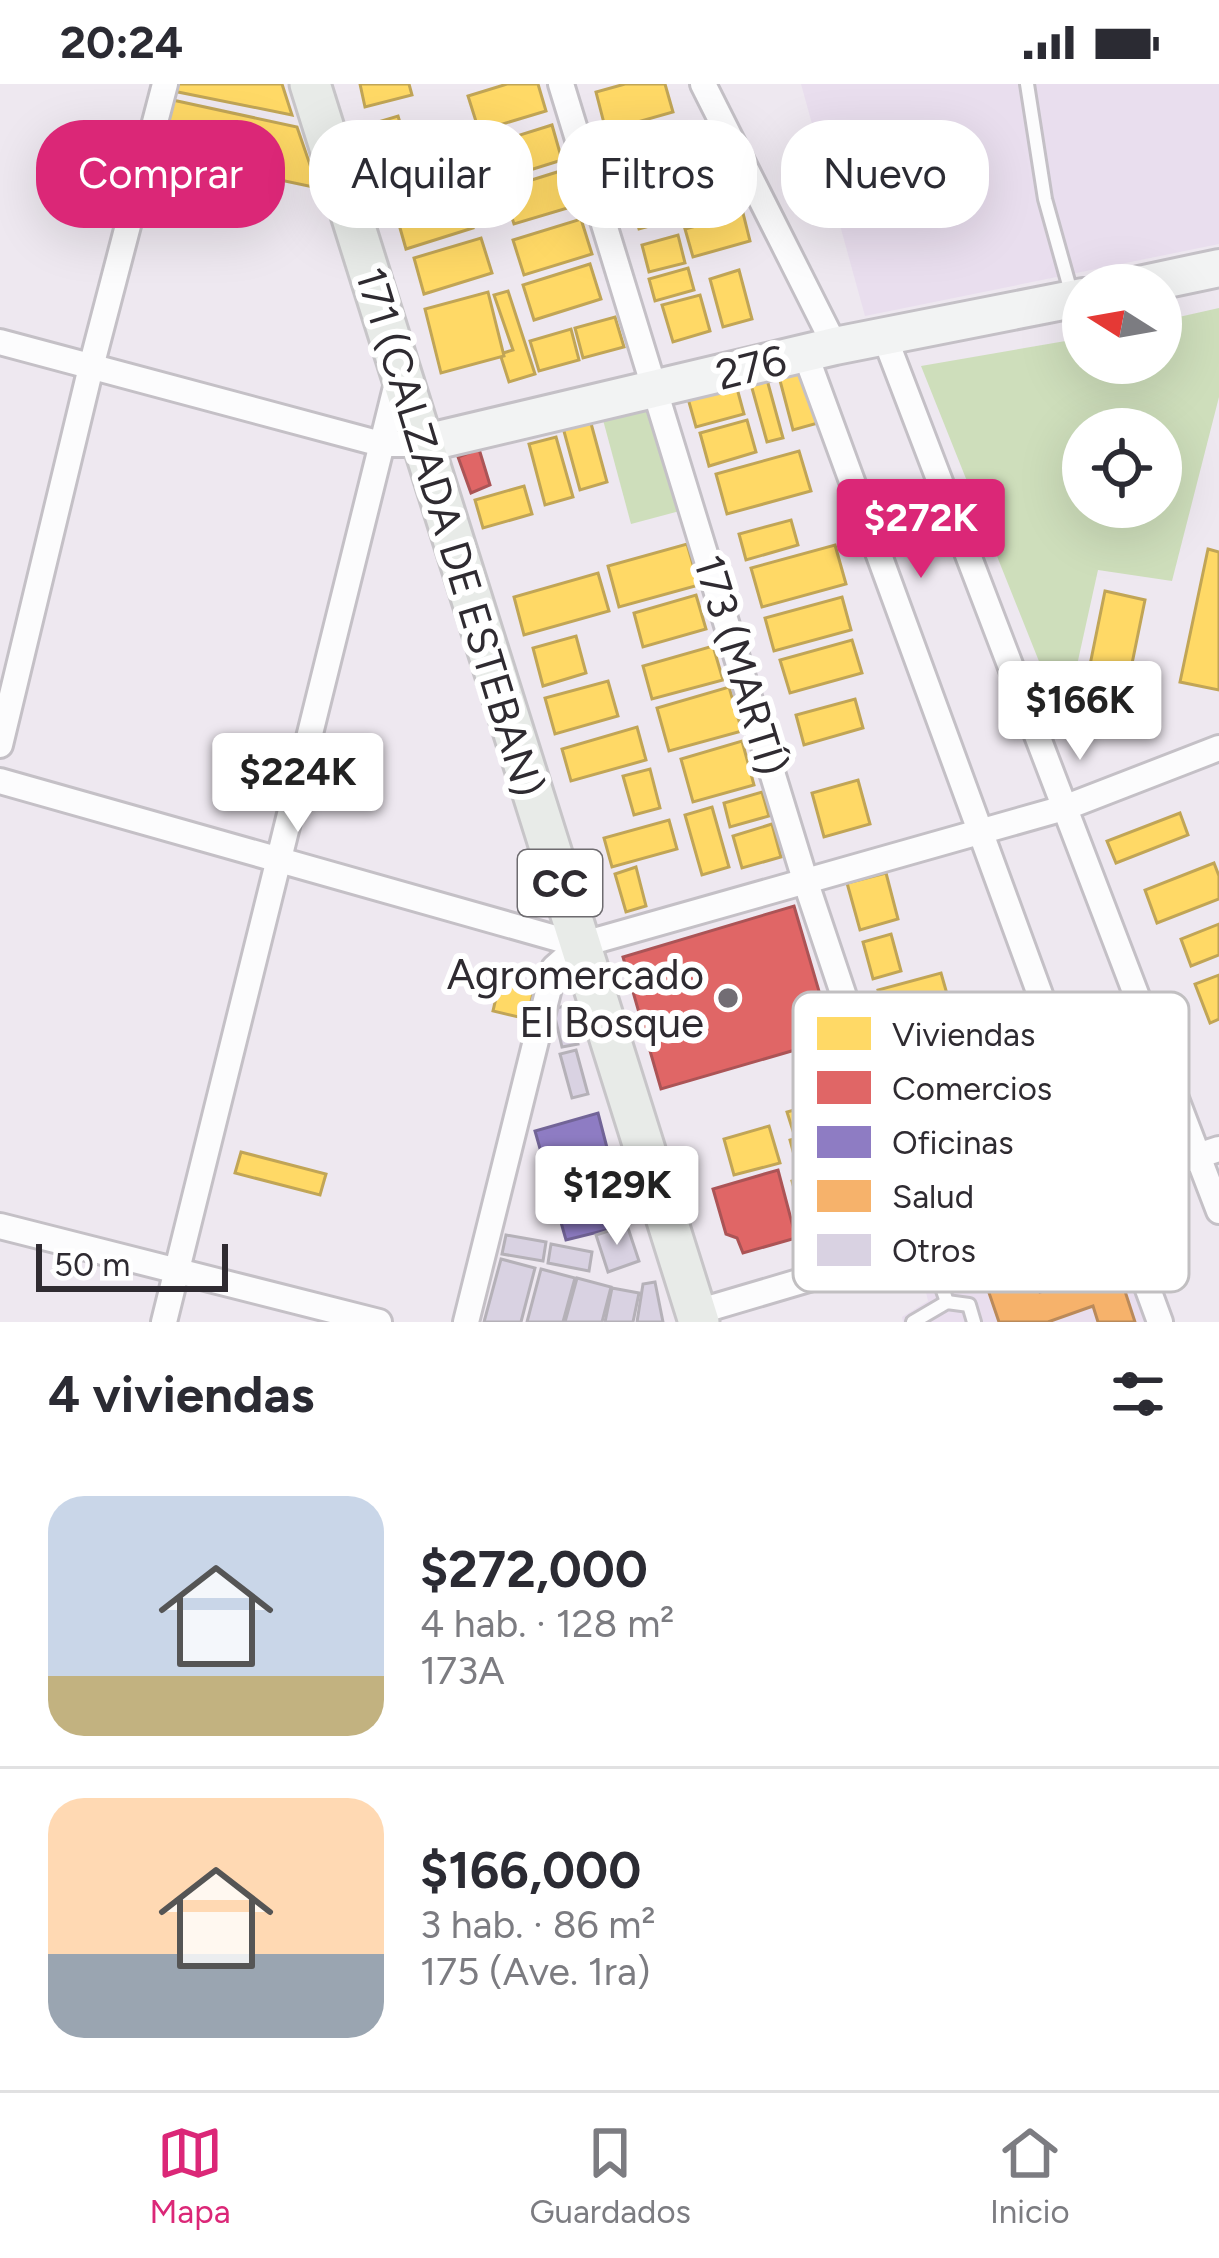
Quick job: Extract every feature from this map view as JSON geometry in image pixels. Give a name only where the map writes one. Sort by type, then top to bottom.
[{"type":"main road","name":"171 (CALZADA DE ESTEBAN)","points":[[310,84],[698,1317]]},
{"type":"street","points":[[0,746],[165,84]]},
{"type":"street","name":"173 (MARTÍ)","points":[[561,84],[843,992]]},
{"type":"street","points":[[704,84],[820,349],[1038,992]]},
{"type":"street","points":[[1182,276],[1219,268]]},
{"type":"street","name":"276","points":[[421,445],[820,349],[1062,301]]},
{"type":"street","points":[[884,338],[1064,808],[1141,992]]},
{"type":"street","points":[[0,342],[381,444],[421,445]]},
{"type":"street","points":[[164,1322],[399,372]]},
{"type":"street","points":[[466,1322],[554,968],[580,945],[1064,808],[1219,748]]},
{"type":"street","points":[[0,781],[580,945]]},
{"type":"street","points":[[1189,1105],[1209,1153],[1219,1210]]},
{"type":"street","points":[[0,1226],[379,1322]]},
{"type":"street","points":[[698,1317],[793,1287]]},
{"type":"street","points":[[1149,1292],[1160,1322]]},
{"type":"lane","points":[[1027,84],[1045,199],[1062,267]]},
{"type":"lane","points":[[943,1292],[946,1302]]},
{"type":"lane","points":[[913,1322],[946,1302],[969,1305],[974,1322]]},
{"type":"shaded area","points":[[801,84],[1219,84],[1219,244],[1121,264],[1062,264],[1062,276],[865,316],[841,228],[989,228],[989,120],[811,120]]},
{"type":"shaded area","points":[[926,1292],[1137,1292],[1147,1322],[903,1322],[902,1317],[928,1301]]},
{"type":"green space","points":[[1219,308],[1219,397],[1172,581],[1098,570],[1064,724],[921,366],[1062,342],[1062,384],[1182,384],[1182,316]]},
{"type":"green space","points":[[658,391],[691,508],[631,524],[599,405]]},
{"type":"building: Viviendas","points":[[169,84],[282,84],[292,115],[168,90]]},
{"type":"building: Viviendas","points":[[360,84],[409,84],[412,95],[365,107]]},
{"type":"building: Viviendas","points":[[507,84],[538,84],[546,111],[516,120],[476,120],[468,96]]},
{"type":"building: Viviendas","points":[[625,84],[665,84],[673,112],[645,120],[603,120],[596,92]]},
{"type":"building: Viviendas","points":[[168,99],[265,120],[163,120]]},
{"type":"building: Viviendas","points":[[285,124],[297,127],[309,162],[309,186],[285,181]]},
{"type":"building: Viviendas","points":[[552,125],[557,162],[533,169],[533,131]]},
{"type":"building: Viviendas","points":[[557,172],[557,211],[533,218],[533,180]]},
{"type":"building: Viviendas","points":[[557,226],[584,228],[592,254],[524,275],[513,240]]},
{"type":"building: Viviendas","points":[[400,228],[473,228],[406,249]]},
{"type":"building: Viviendas","points":[[747,228],[750,241],[693,257],[685,229]]},
{"type":"building: Viviendas","points":[[678,235],[685,263],[649,272],[642,245]]},
{"type":"building: Viviendas","points":[[481,238],[492,273],[424,294],[414,258]]},
{"type":"building: Viviendas","points":[[590,264],[601,299],[534,320],[523,285]]},
{"type":"building: Viviendas","points":[[688,268],[694,290],[655,301],[649,279]]},
{"type":"building: Viviendas","points":[[739,270],[752,319],[723,327],[710,279]]},
{"type":"building: Viviendas","points":[[508,291],[535,374],[509,382],[500,354],[513,350],[494,295]]},
{"type":"building: Viviendas","points":[[488,292],[504,356],[441,373],[425,309]]},
{"type":"building: Viviendas","points":[[700,295],[710,331],[673,342],[662,305]]},
{"type":"building: Viviendas","points":[[615,317],[624,347],[583,358],[575,328]]},
{"type":"building: Viviendas","points":[[571,329],[579,360],[539,371],[530,341]]},
{"type":"building: Viviendas","points":[[802,366],[818,423],[793,430],[778,373]]},
{"type":"building: Viviendas","points":[[766,376],[783,438],[767,442],[750,381]]},
{"type":"building: Viviendas","points":[[735,381],[744,414],[696,427],[687,395]]},
{"type":"building: Viviendas","points":[[589,416],[607,482],[580,490],[562,424]]},
{"type":"building: Viviendas","points":[[747,420],[756,452],[709,466],[700,433]]},
{"type":"building: Viviendas","points":[[556,437],[573,497],[545,505],[529,444]]},
{"type":"building: Viviendas","points":[[799,451],[811,491],[727,514],[716,474]]},
{"type":"building: Viviendas","points":[[524,486],[532,514],[483,528],[475,500]]},
{"type":"building: Viviendas","points":[[791,520],[798,545],[746,560],[739,534]]},
{"type":"building: Viviendas","points":[[687,544],[699,585],[619,607],[608,566]]},
{"type":"building: Viviendas","points":[[835,545],[846,584],[762,607],[751,568]]},
{"type":"building: Viviendas","points":[[1208,549],[1219,552],[1219,690],[1180,682]]},
{"type":"building: Viviendas","points":[[598,573],[609,611],[524,635],[514,597]]},
{"type":"building: Viviendas","points":[[1105,591],[1145,600],[1118,732],[1078,724]]},
{"type":"building: Viviendas","points":[[696,595],[706,629],[643,647],[634,613]]},
{"type":"building: Viviendas","points":[[842,597],[851,630],[774,651],[765,618]]},
{"type":"building: Viviendas","points":[[576,636],[586,673],[543,686],[533,648]]},
{"type":"building: Viviendas","points":[[852,640],[862,673],[790,693],[780,660]]},
{"type":"building: Viviendas","points":[[713,646],[723,680],[652,699],[643,666]]},
{"type":"building: Viviendas","points":[[608,681],[618,716],[555,734],[545,698]]},
{"type":"building: Viviendas","points":[[729,687],[742,731],[669,751],[657,708]]},
{"type":"building: Viviendas","points":[[855,699],[863,728],[804,745],[796,715]]},
{"type":"building: Viviendas","points":[[637,727],[646,760],[571,781],[562,749]]},
{"type":"building: Viviendas","points":[[742,741],[754,785],[693,802],[681,759]]},
{"type":"building: Viviendas","points":[[650,769],[660,808],[634,815],[623,776]]},
{"type":"building: Viviendas","points":[[858,780],[870,824],[824,837],[812,793]]},
{"type":"building: Viviendas","points":[[762,792],[769,816],[730,827],[724,803]]},
{"type":"building: Viviendas","points":[[712,807],[729,867],[702,875],[685,815]]},
{"type":"building: Viviendas","points":[[1180,813],[1188,835],[1116,863],[1107,841]]},
{"type":"building: Viviendas","points":[[669,820],[677,849],[612,867],[604,838]]},
{"type":"building: Viviendas","points":[[772,824],[781,857],[742,868],[733,836]]},
{"type":"building: Viviendas","points":[[1214,863],[1219,899],[1157,923],[1145,890]]},
{"type":"building: Viviendas","points":[[636,867],[646,906],[626,912],[615,874]]},
{"type":"building: Viviendas","points":[[886,873],[898,919],[860,930],[847,883]]},
{"type":"building: Viviendas","points":[[1219,924],[1219,955],[1191,966],[1181,939]]},
{"type":"building: Viviendas","points":[[891,934],[901,971],[873,979],[863,942]]},
{"type":"building: Viviendas","points":[[941,973],[946,992],[879,992]]},
{"type":"building: Viviendas","points":[[1219,975],[1219,1019],[1210,1023],[1195,984]]},
{"type":"building: Viviendas","points":[[500,981],[534,989],[527,1019],[493,1011]]},
{"type":"building: Viviendas","points":[[769,1126],[780,1163],[734,1175],[724,1139]]},
{"type":"building: Viviendas","points":[[241,1152],[326,1174],[320,1195],[235,1173]]},
{"type":"building: Comercios","points":[[479,449],[490,485],[471,493],[458,457]]},
{"type":"building: Comercios","name":"Agromercado El Bosque","points":[[794,906],[819,992],[793,992],[793,1051],[661,1089],[623,957]]},
{"type":"building: Comercios","points":[[778,1170],[793,1239],[743,1253],[737,1238],[726,1234],[713,1189]]},
{"type":"building: Oficinas","points":[[598,1113],[627,1225],[566,1240],[535,1131]]},
{"type":"building: Salud","points":[[989,1292],[1125,1292],[1135,1322],[1098,1322],[1093,1306],[1048,1322],[999,1322]]},
{"type":"building: Otros","points":[[568,1005],[578,1044],[562,1047],[553,1009]]},
{"type":"building: Otros","points":[[576,1050],[588,1094],[572,1098],[560,1054]]},
{"type":"building: Otros","points":[[627,1225],[639,1261],[608,1272],[596,1235]]},
{"type":"building: Otros","points":[[506,1235],[546,1242],[543,1261],[502,1254]]},
{"type":"building: Otros","points":[[551,1244],[592,1252],[589,1271],[548,1263]]},
{"type":"building: Otros","points":[[501,1259],[535,1268],[521,1322],[484,1322]]},
{"type":"building: Otros","points":[[541,1269],[575,1278],[563,1322],[527,1322]]},
{"type":"building: Otros","points":[[577,1278],[611,1287],[602,1322],[565,1322]]},
{"type":"building: Otros","points":[[655,1282],[663,1322],[637,1322],[643,1284]]},
{"type":"building: Otros","points":[[612,1288],[639,1293],[633,1322],[605,1322]]},
{"type":"place","name":"Agromercado El Bosque","points":[[728,998]]}]
